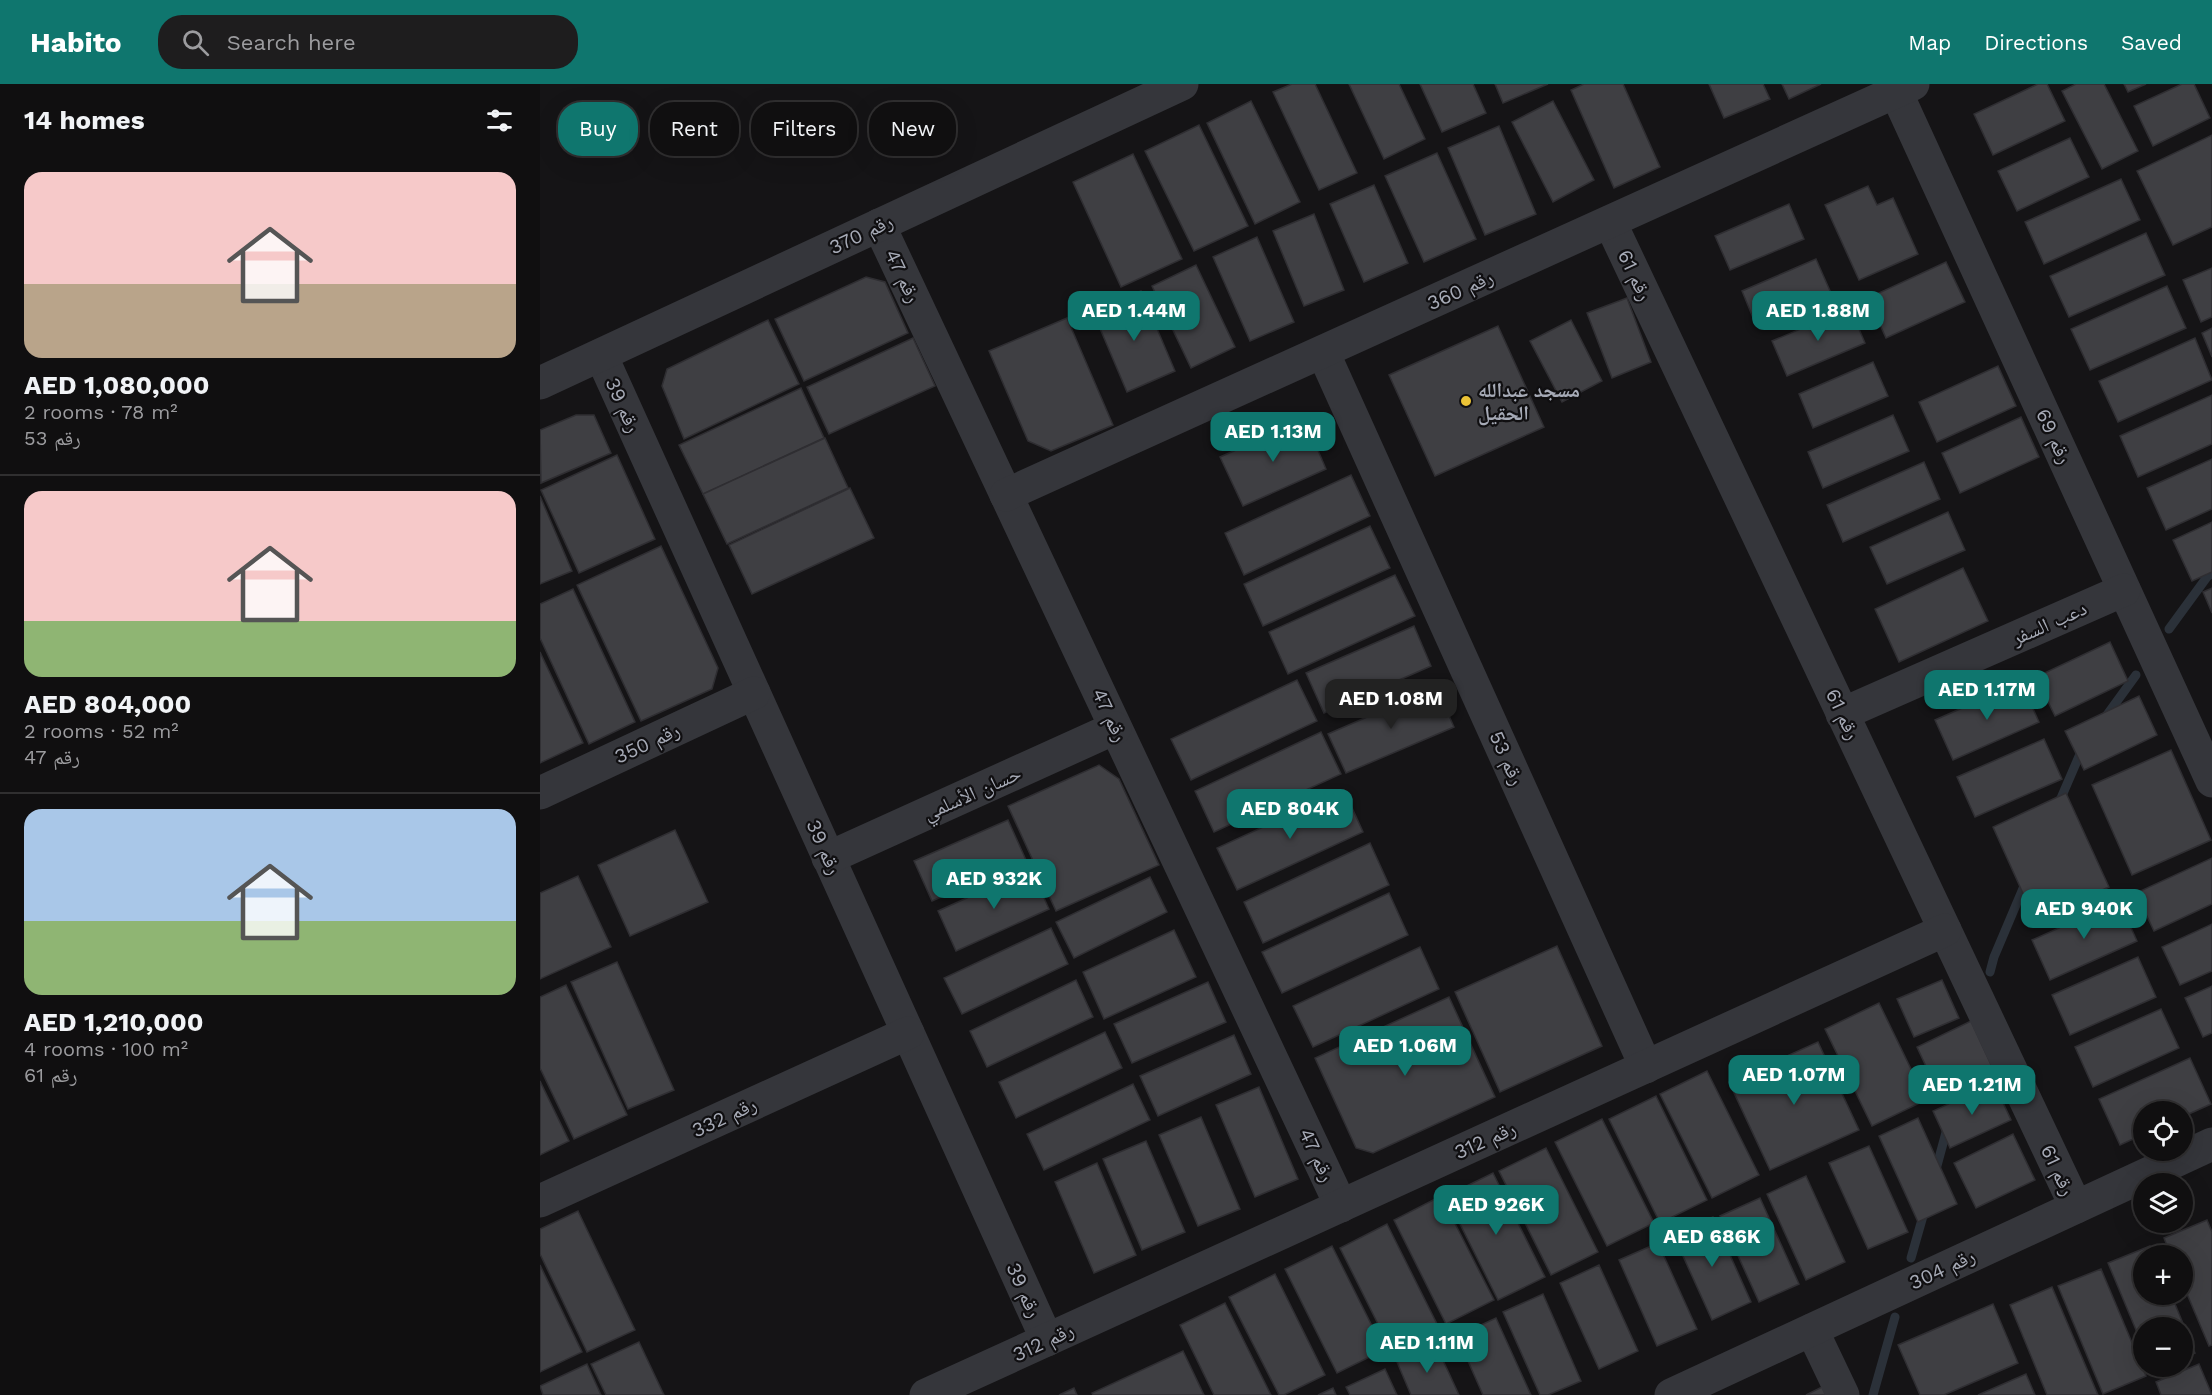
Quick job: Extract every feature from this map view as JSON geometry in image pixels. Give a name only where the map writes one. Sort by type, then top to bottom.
[{"type":"street","name":"رقم 370","points":[[540,383],[1182,84]]},
{"type":"street","name":"رقم 360","points":[[1006,495],[1904,88]]},
{"type":"street","name":"رقم 69","points":[[1904,88],[2124,590],[2212,781]]},
{"type":"street","name":"رقم 61","points":[[1610,222],[2076,1207]]},
{"type":"street","name":"رقم 47","points":[[879,225],[1341,1206]]},
{"type":"street","name":"رقم 53","points":[[1323,352],[1646,1067]]},
{"type":"street","name":"رقم 39","points":[[601,355],[1047,1340]]},
{"type":"street","name":"دعب السفر","points":[[1842,714],[2124,590]]},
{"type":"street","name":"رقم 350","points":[[540,793],[754,693]]},
{"type":"street","name":"حسان الأسلمي","points":[[828,858],[1115,728]]},
{"type":"street","name":"رقم 312","points":[[926,1395],[1945,930]]},
{"type":"street","name":"رقم 332","points":[[540,1201],[908,1033]]},
{"type":"street","name":"رقم 304","points":[[1671,1395],[2212,1144]]},
{"type":"street","points":[[1812,1330],[1844,1395]]},
{"type":"building","points":[[1292,84],[1315,84],[1357,173],[1319,190],[1273,92]]},
{"type":"building","points":[[1349,84],[1399,84],[1425,139],[1384,159]]},
{"type":"building","points":[[1420,84],[1473,84],[1486,113],[1442,132]]},
{"type":"building","points":[[1495,84],[1548,84],[1503,103]]},
{"type":"building","points":[[1584,84],[1623,84],[1660,167],[1614,188],[1571,90]]},
{"type":"building","points":[[1709,84],[1763,84],[1770,99],[1724,118]]},
{"type":"building","points":[[1782,84],[1821,84],[1789,99]]},
{"type":"building","points":[[2038,84],[2047,84],[2065,121],[1993,155],[1974,114]]},
{"type":"building","points":[[2076,84],[2104,84],[2138,151],[2102,169],[2062,91]]},
{"type":"building","points":[[2124,84],[2146,84],[2128,92]]},
{"type":"building","points":[[2182,84],[2194,84],[2210,118],[2153,146],[2134,106]]},
{"type":"building","points":[[1251,101],[1300,202],[1255,224],[1207,123]]},
{"type":"building","points":[[1553,101],[1594,180],[1553,202],[1512,122]]},
{"type":"building","points":[[1199,125],[1248,226],[1194,251],[1145,151]]},
{"type":"building","points":[[1499,126],[1536,214],[1485,235],[1448,148]]},
{"type":"building","points":[[2212,135],[2212,227],[2173,245],[2137,171]]},
{"type":"building","points":[[2070,138],[2089,177],[2017,211],[1998,171]]},
{"type":"building","points":[[1437,153],[1476,239],[1424,262],[1385,176]]},
{"type":"building","points":[[1133,154],[1182,259],[1121,287],[1073,182]]},
{"type":"building","points":[[2121,179],[2140,220],[2044,264],[2025,222]]},
{"type":"building","points":[[1374,185],[1408,263],[1364,282],[1330,204]]},
{"type":"building","points":[[1868,186],[1877,205],[1893,198],[1918,254],[1859,280],[1825,205]]},
{"type":"building","points":[[1789,204],[1804,239],[1730,270],[1715,236]]},
{"type":"building","points":[[1314,214],[1344,290],[1304,306],[1273,231]]},
{"type":"building","points":[[2146,233],[2165,275],[2069,317],[2050,276]]},
{"type":"building","points":[[1257,237],[1294,322],[1250,341],[1213,257]]},
{"type":"building","points":[[1816,259],[1831,293],[1756,325],[1742,291]]},
{"type":"building","points":[[1946,262],[1965,302],[1886,338],[1868,298]]},
{"type":"building","points":[[1196,265],[1235,347],[1191,368],[1152,286]]},
{"type":"building","points":[[2212,268],[2212,317],[2201,322],[2183,280]]},
{"type":"building","points":[[866,277],[885,282],[908,333],[804,381],[775,319]]},
{"type":"building","points":[[2167,286],[2186,328],[2090,370],[2071,329]]},
{"type":"building","points":[[1141,291],[1175,371],[1127,392],[1093,312]]},
{"type":"building","points":[[1627,298],[1651,362],[1612,378],[1587,313]]},
{"type":"building","points":[[1850,308],[1865,343],[1787,376],[1772,341]]},
{"type":"building","points":[[1067,318],[1113,425],[1051,451],[1028,441],[989,351]]},
{"type":"building","points":[[768,320],[799,384],[684,439],[662,386],[667,369]]},
{"type":"building","points":[[1571,320],[1602,381],[1562,402],[1530,341]]},
{"type":"building","name":"مسجد عبدالله الحقيل","points":[[1498,326],[1544,427],[1435,476],[1389,375]]},
{"type":"building","points":[[2212,328],[2212,357],[2202,333]]},
{"type":"building","points":[[913,338],[935,386],[829,434],[807,387]]},
{"type":"building","points":[[2195,338],[2212,380],[2118,422],[2099,381]]},
{"type":"building","points":[[1873,362],[1888,396],[1813,428],[1799,394]]},
{"type":"building","points":[[1998,366],[2016,406],[1937,442],[1919,402]]},
{"type":"building","points":[[801,388],[824,438],[703,494],[679,445]]},
{"type":"building","points":[[2212,395],[2212,444],[2138,477],[2120,436]]},
{"type":"building","points":[[576,415],[594,415],[611,453],[541,483],[540,430]]},
{"type":"building","points":[[1893,415],[1909,451],[1823,488],[1808,452]]},
{"type":"building","points":[[2021,417],[2039,457],[1960,493],[1942,453]]},
{"type":"building","points":[[1305,420],[1326,469],[1243,506],[1220,457]]},
{"type":"building","points":[[825,438],[848,488],[727,544],[703,494]]},
{"type":"building","points":[[617,455],[655,539],[579,573],[541,490]]},
{"type":"building","points":[[2212,459],[2212,509],[2166,530],[2147,488]]},
{"type":"building","points":[[1924,462],[1940,499],[1843,542],[1827,505]]},
{"type":"building","points":[[1351,475],[1370,516],[1244,575],[1225,533]]},
{"type":"building","points":[[850,488],[874,538],[752,594],[729,545]]},
{"type":"building","points":[[540,496],[572,571],[540,584]]},
{"type":"building","points":[[1948,512],[1965,550],[1887,584],[1870,547]]},
{"type":"building","points":[[2212,522],[2212,572],[2192,581],[2173,540]]},
{"type":"building","points":[[1370,526],[1390,568],[1263,626],[1244,584]]},
{"type":"building","points":[[661,546],[718,668],[712,689],[641,721],[577,585]]},
{"type":"building","points":[[1963,568],[1988,621],[1899,662],[1875,609]]},
{"type":"building","points":[[1395,575],[1415,616],[1288,674],[1269,632]]},
{"type":"building","points":[[2212,588],[2212,613],[2203,592]]},
{"type":"building","points":[[573,589],[635,722],[589,744],[540,638],[540,604]]},
{"type":"building","points":[[1414,626],[1431,666],[1324,713],[1306,673]]},
{"type":"building","points":[[2110,642],[2128,681],[2055,716],[2036,677]]},
{"type":"building","points":[[540,652],[583,743],[540,763]]},
{"type":"building","points":[[1297,680],[1317,721],[1191,780],[1171,739]]},
{"type":"building","points":[[2021,682],[2039,722],[1953,760],[1935,720]]},
{"type":"building","points":[[1436,687],[1454,727],[1346,773],[1328,734]]},
{"type":"building","points":[[2139,696],[2157,735],[2084,770],[2065,731]]},
{"type":"building","points":[[1321,732],[1341,774],[1214,832],[1195,791]]},
{"type":"building","points":[[2044,739],[2062,779],[1975,817],[1957,777]]},
{"type":"building","points":[[2171,750],[2211,840],[2132,875],[2092,785]]},
{"type":"building","points":[[1099,765],[1119,779],[1159,865],[1056,911],[1008,806]]},
{"type":"building","points":[[1344,790],[1363,832],[1237,890],[1217,848]]},
{"type":"building","points":[[2066,793],[2109,887],[2035,920],[1993,827]]},
{"type":"building","points":[[1008,820],[1026,860],[932,901],[914,861]]},
{"type":"building","points":[[675,830],[708,902],[630,936],[598,865]]},
{"type":"building","points":[[1370,843],[1389,885],[1263,943],[1244,902]]},
{"type":"building","points":[[2212,858],[2212,904],[2154,931],[2136,893]]},
{"type":"building","points":[[1031,869],[1049,909],[956,951],[938,911]]},
{"type":"building","points":[[578,876],[611,947],[540,979],[540,893]]},
{"type":"building","points":[[1150,877],[1167,912],[1074,958],[1056,922]]},
{"type":"building","points":[[1389,893],[1408,935],[1282,993],[1262,952]]},
{"type":"building","points":[[2119,901],[2137,941],[2050,980],[2032,940]]},
{"type":"building","points":[[2212,924],[2212,971],[2180,985],[2162,947]]},
{"type":"building","points":[[1051,928],[1068,964],[962,1014],[944,978]]},
{"type":"building","points":[[1174,930],[1196,977],[1104,1019],[1083,972]]},
{"type":"building","points":[[1557,946],[1602,1046],[1500,1092],[1455,992]]},
{"type":"building","points":[[1420,947],[1439,989],[1313,1047],[1293,1006]]},
{"type":"building","points":[[2138,957],[2156,997],[2070,1035],[2052,995]]},
{"type":"building","points":[[617,962],[674,1090],[628,1109],[571,982]]},
{"type":"building","points":[[1076,980],[1093,1017],[987,1067],[970,1031]]},
{"type":"building","points":[[1942,980],[1959,1018],[1914,1037],[1897,999]]},
{"type":"building","points":[[1208,982],[1226,1022],[1132,1063],[1114,1024]]},
{"type":"building","points":[[566,985],[627,1115],[574,1139],[540,1068],[540,997]]},
{"type":"building","points":[[2212,986],[2212,1033],[2203,1037],[2185,998]]},
{"type":"building","points":[[1449,997],[1495,1097],[1373,1153],[1356,1148],[1315,1058]]},
{"type":"building","points":[[1879,1003],[1926,1100],[1872,1126],[1825,1029]]},
{"type":"building","points":[[2161,1009],[2179,1048],[2093,1087],[2075,1047]]},
{"type":"building","points":[[1971,1021],[1993,1069],[1939,1094],[1917,1047]]},
{"type":"building","points":[[1105,1032],[1122,1068],[1016,1118],[999,1082]]},
{"type":"building","points":[[1234,1035],[1251,1074],[1158,1116],[1140,1076]]},
{"type":"building","points":[[1818,1042],[1859,1130],[1770,1170],[1729,1082]]},
{"type":"building","points":[[2190,1058],[2211,1104],[2193,1112],[2193,1101],[2133,1101],[2133,1139],[2120,1145],[2099,1099]]},
{"type":"building","points":[[1707,1071],[1759,1175],[1712,1198],[1660,1094]]},
{"type":"building","points":[[540,1081],[569,1141],[540,1155]]},
{"type":"building","points":[[1994,1083],[2011,1120],[1950,1148],[1933,1111]]},
{"type":"building","points":[[1133,1084],[1150,1120],[1044,1170],[1027,1134]]},
{"type":"building","points":[[1259,1087],[1298,1179],[1255,1197],[1216,1105]]},
{"type":"building","points":[[1656,1096],[1707,1200],[1660,1223],[1609,1119]]},
{"type":"building","points":[[1201,1117],[1240,1209],[1198,1226],[1159,1135]]},
{"type":"building","points":[[1918,1118],[1957,1204],[1918,1222],[1879,1136]]},
{"type":"building","points":[[1602,1119],[1654,1223],[1607,1246],[1555,1142]]},
{"type":"building","points":[[2013,1134],[2035,1180],[1976,1208],[1954,1163]]},
{"type":"building","points":[[1146,1141],[1185,1232],[1142,1250],[1103,1159]]},
{"type":"building","points":[[1869,1146],[1908,1232],[1868,1249],[1829,1163]]},
{"type":"building","points":[[1546,1148],[1598,1252],[1551,1275],[1499,1171]]},
{"type":"building","points":[[1097,1163],[1136,1255],[1094,1273],[1055,1182]]},
{"type":"building","points":[[1493,1173],[1545,1277],[1498,1300],[1446,1196]]},
{"type":"building","points":[[1806,1176],[1845,1262],[1806,1280],[1767,1194]]},
{"type":"building","points":[[1441,1196],[1494,1300],[1446,1324],[1394,1220]]},
{"type":"building","points":[[1760,1198],[1799,1284],[1759,1302],[1720,1216]]},
{"type":"building","points":[[578,1211],[635,1330],[587,1352],[540,1254],[540,1229]]},
{"type":"building","points":[[1713,1217],[1751,1302],[1712,1320],[1673,1234]]},
{"type":"building","points":[[2207,1220],[2212,1232],[2212,1345],[2209,1346],[2192,1305],[2193,1245],[2167,1245],[2164,1238],[2176,1233],[2193,1233],[2193,1226]]},
{"type":"building","points":[[1387,1224],[1439,1328],[1392,1352],[1340,1248]]},
{"type":"building","points":[[1658,1243],[1697,1329],[1657,1346],[1619,1260]]},
{"type":"building","points":[[1332,1246],[1384,1350],[1337,1373],[1285,1269]]},
{"type":"building","points":[[2133,1253],[2133,1305],[2175,1305],[2180,1317],[2133,1317],[2133,1323],[2108,1263]]},
{"type":"building","points":[[540,1265],[582,1352],[540,1372]]},
{"type":"building","points":[[1599,1265],[1638,1351],[1599,1369],[1560,1283]]},
{"type":"building","points":[[2101,1269],[2133,1345],[2133,1377],[2144,1377],[2103,1394],[2058,1286]]},
{"type":"building","points":[[1275,1274],[1325,1375],[1284,1395],[1279,1395],[1229,1297]]},
{"type":"building","points":[[2052,1287],[2098,1395],[2047,1395],[2010,1305]]},
{"type":"building","points":[[1543,1294],[1581,1381],[1548,1395],[1540,1395],[1503,1312]]},
{"type":"building","points":[[1225,1303],[1271,1395],[1214,1395],[1180,1325]]},
{"type":"building","points":[[1993,1304],[2018,1363],[1944,1395],[1920,1395],[1898,1345]]},
{"type":"building","points":[[1496,1318],[1531,1395],[1483,1395],[1457,1336]]},
{"type":"building","points":[[639,1342],[664,1395],[606,1395],[591,1364]]},
{"type":"building","points":[[1436,1345],[1459,1395],[1411,1395],[1397,1362]]},
{"type":"building","points":[[1183,1351],[1204,1395],[1093,1395],[1092,1393]]},
{"type":"building","points":[[587,1364],[601,1395],[543,1395],[540,1386]]},
{"type":"building","points":[[2199,1364],[2212,1395],[2161,1395],[2156,1382],[2168,1377],[2193,1377],[2193,1367]]},
{"type":"building","points":[[1385,1369],[1397,1395],[1350,1395],[1346,1387]]},
{"type":"building","points":[[2026,1374],[2035,1395],[1978,1395]]},
{"type":"building","points":[[1822,1387],[1826,1395],[1806,1395]]},
{"type":"building","points":[[1074,1388],[1077,1395],[1059,1395]]},
{"type":"building","points":[[1333,1388],[1336,1395],[1318,1395]]},
{"type":"waterway","points":[[2169,629],[2212,573]]},
{"type":"waterway","points":[[2104,719],[2136,675]]},
{"type":"waterway","points":[[2058,805],[2083,747]]},
{"type":"waterway","points":[[1990,972],[1994,957],[2027,879]]},
{"type":"waterway","points":[[1951,1112],[1962,1073]]},
{"type":"waterway","points":[[1935,1173],[1948,1125]]},
{"type":"waterway","points":[[1911,1258],[1925,1209]]},
{"type":"waterway","points":[[1873,1395],[1895,1317]]},
{"type":"place","name":"مسجد عبدالله الحقيل","points":[[1466,401]]}]
